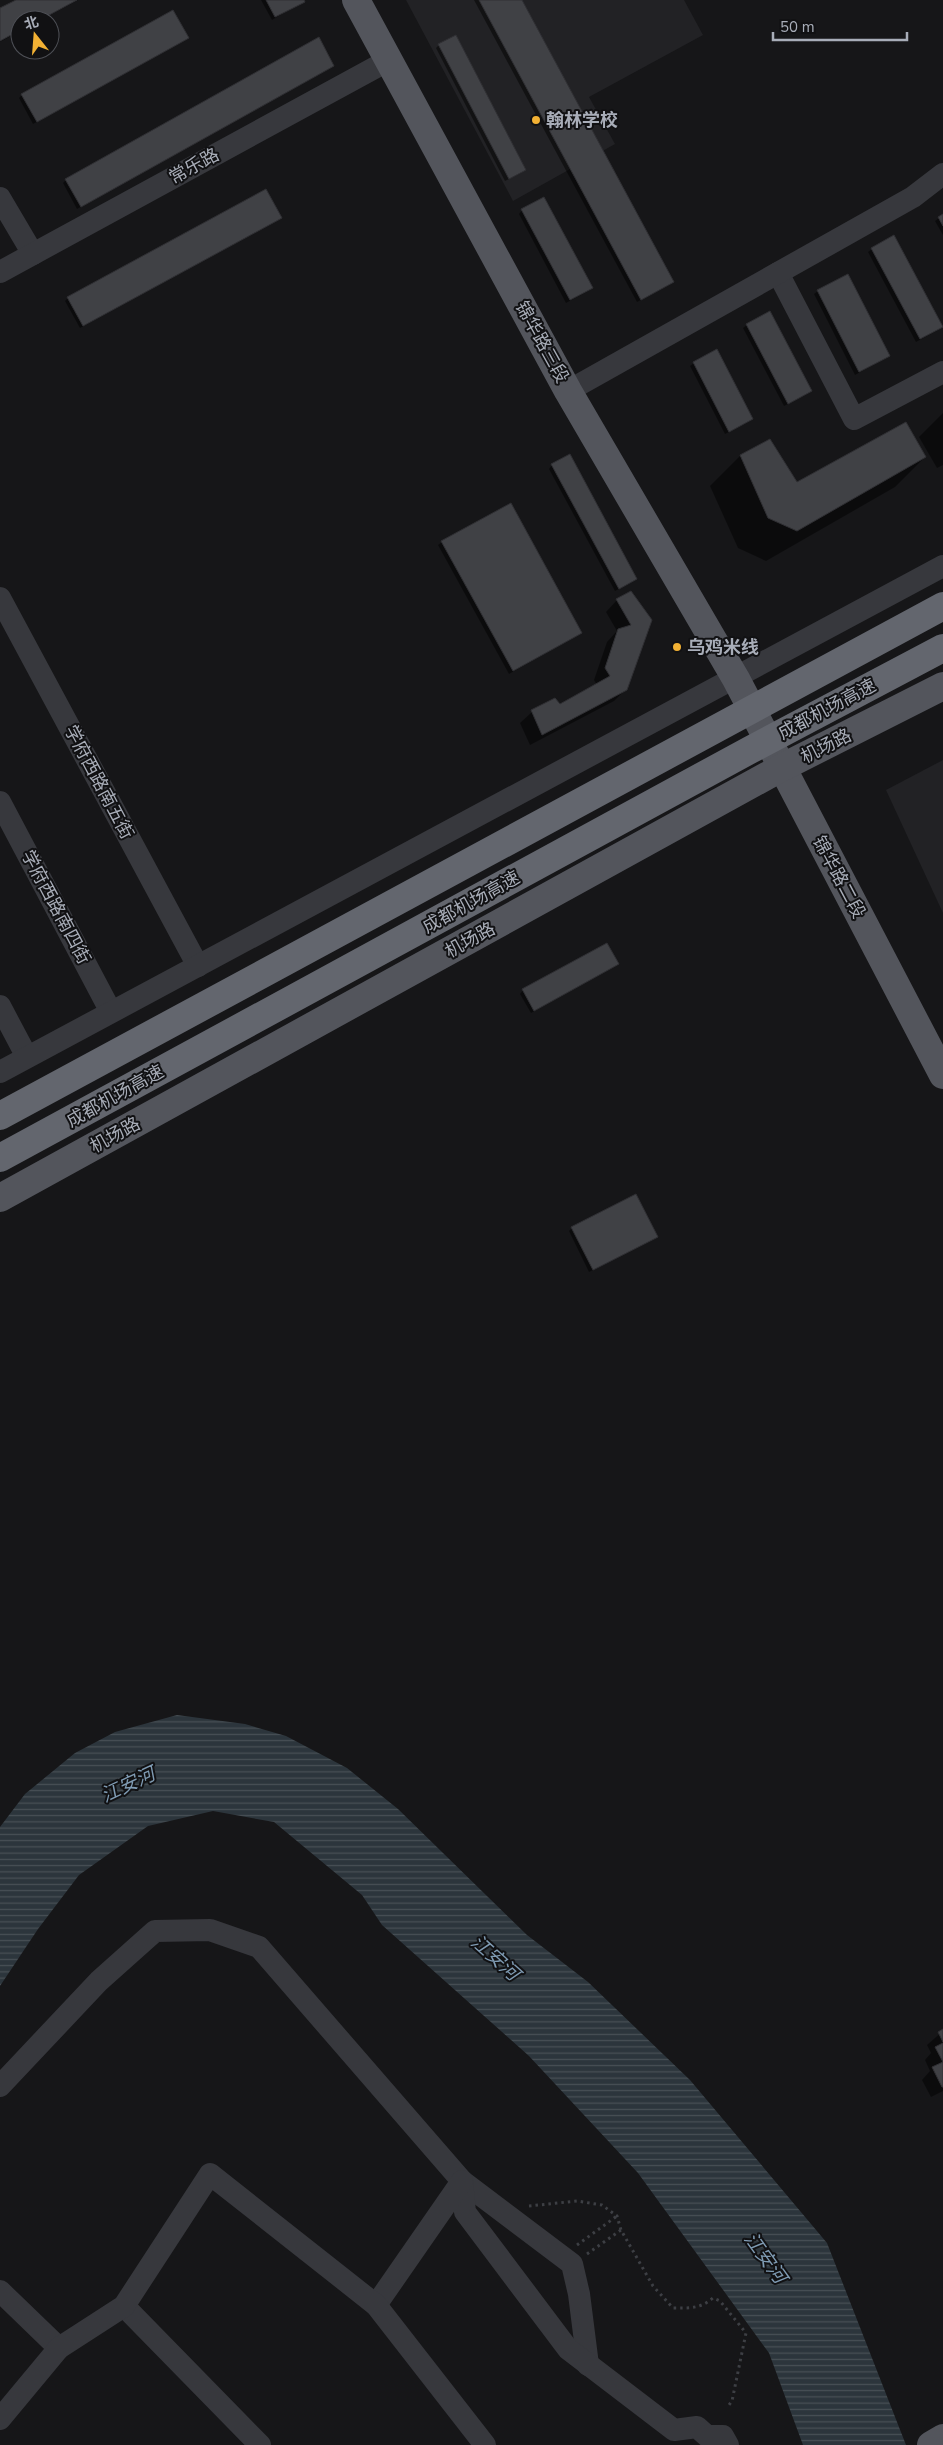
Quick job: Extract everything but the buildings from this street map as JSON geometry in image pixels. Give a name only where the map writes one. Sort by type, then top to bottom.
[{"type":"highway","name":"成都机场高速","points":[[0,1116],[943,606]]},
{"type":"highway","name":"成都机场高速","points":[[0,1158],[750,750],[943,648]]},
{"type":"main road","name":"锦华路三段","points":[[356,0],[568,391],[736,679]]},
{"type":"main road","name":"锦华路二段","points":[[736,679],[943,1075]]},
{"type":"main road","name":"机场路","points":[[0,1198],[781,768],[943,686]]},
{"type":"main road","points":[[931,2445],[943,2438]]},
{"type":"street","name":"常乐路","points":[[0,272],[389,60]]},
{"type":"street","points":[[568,391],[913,197],[943,174]]},
{"type":"street","points":[[0,198],[33,254]]},
{"type":"street","points":[[778,273],[854,419],[943,372]]},
{"type":"street","points":[[0,1072],[736,679],[943,566]]},
{"type":"street","name":"学府西路南五街","points":[[0,598],[198,966]]},
{"type":"street","name":"学府西路南四街","points":[[0,802],[111,1012]]},
{"type":"street","points":[[0,1006],[27,1057]]},
{"type":"street","points":[[0,2086],[99,1981],[155,1932],[210,1930],[259,1947],[462,2181],[567,2260],[579,2294],[588,2366]]},
{"type":"street","points":[[0,2419],[59,2348],[124,2306],[210,2174],[376,2305],[485,2445]]},
{"type":"street","points":[[376,2305],[462,2181]]},
{"type":"street","points":[[462,2181],[465,2212],[568,2349],[674,2430],[697,2426],[707,2436],[723,2436],[728,2445]]},
{"type":"street","points":[[0,2291],[59,2348]]},
{"type":"street","points":[[124,2306],[260,2445]]},
{"type":"path","points":[[504,2212],[516,2202],[529,2206],[578,2201],[602,2205],[617,2216],[622,2230],[653,2286],[673,2308],[703,2306],[713,2298],[720,2301],[746,2333],[732,2402],[729,2405]]},
{"type":"path","points":[[567,2260],[617,2216]]},
{"type":"path","points":[[567,2260],[622,2230]]},
{"type":"shaded area","name":"翰林学校","points":[[406,0],[684,0],[703,35],[589,97],[615,144],[513,201]]},
{"type":"shaded area","points":[[943,760],[943,913],[886,790]]},
{"type":"water","name":"江安河","points":[[177,1715],[245,1724],[286,1736],[347,1768],[398,1809],[527,1935],[588,1982],[690,2080],[827,2243],[906,2445],[803,2445],[769,2353],[638,2173],[529,2056],[382,1925],[362,1895],[274,1822],[213,1811],[148,1826],[79,1875],[38,1929],[0,1986],[0,1827],[25,1794],[75,1753],[115,1732]]},
{"type":"place","name":"翰林学校","points":[[536,120]]},
{"type":"place","name":"乌鸡米线","points":[[677,647]]}]
